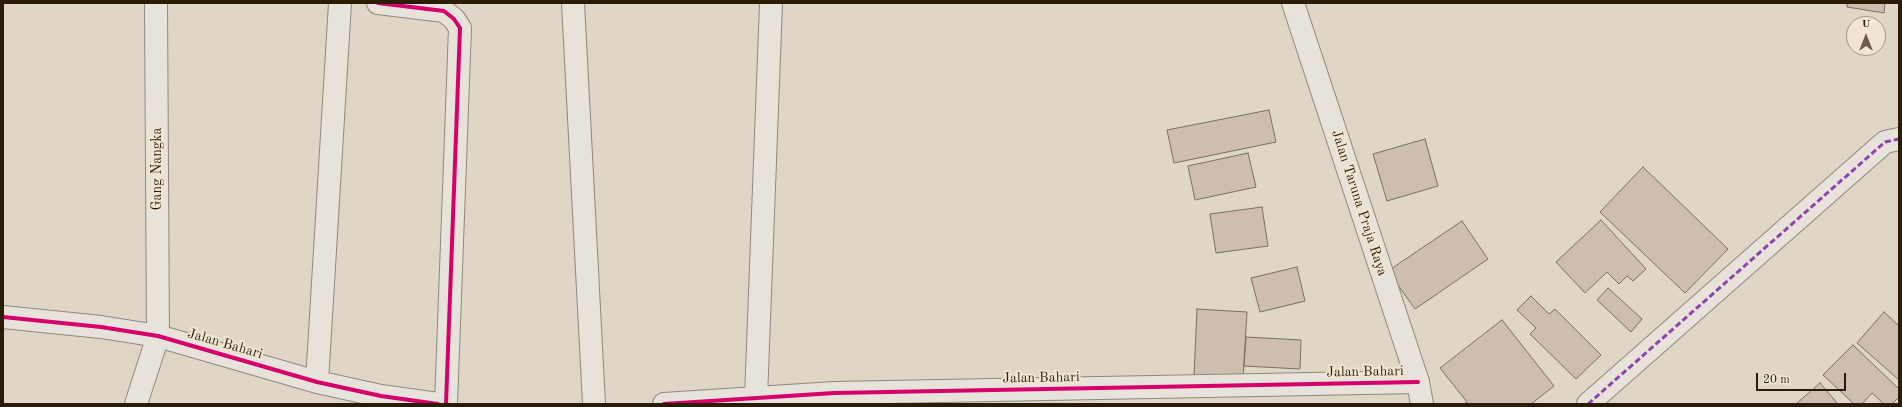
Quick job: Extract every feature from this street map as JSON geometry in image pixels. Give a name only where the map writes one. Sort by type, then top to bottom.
[{"type":"street","name":"Gang Nangka","points":[[136,404],[158,336],[156,3]]},
{"type":"street","points":[[317,382],[340,3]]},
{"type":"street","points":[[378,3],[444,11],[454,19],[460,28],[446,404]]},
{"type":"street","points":[[573,3],[594,404]]},
{"type":"street","points":[[756,398],[771,3]]},
{"type":"street","name":"Jalan Taruna Praja Raya","points":[[1293,3],[1418,382],[1422,404]]},
{"type":"street","points":[[1588,404],[1886,142],[1899,139]]},
{"type":"street","name":"Jalan Bahari","points":[[3,317],[101,327],[158,336],[380,400],[438,404]]},
{"type":"street","name":"Jalan Bahari","points":[[676,404],[756,398],[835,399],[1010,397],[1418,382]]},
{"type":"building","points":[[1847,3],[1885,3],[1884,13],[1847,7]]},
{"type":"building","points":[[1269,110],[1276,142],[1174,163],[1167,130]]},
{"type":"building","points":[[1425,139],[1438,186],[1387,201],[1373,154]]},
{"type":"building","points":[[1248,153],[1256,187],[1195,200],[1188,166]]},
{"type":"building","points":[[1643,167],[1728,249],[1685,293],[1600,212]]},
{"type":"building","points":[[1262,207],[1268,246],[1216,253],[1210,214]]},
{"type":"building","points":[[1601,220],[1646,269],[1633,281],[1627,276],[1619,284],[1607,272],[1585,293],[1556,262]]},
{"type":"building","points":[[1462,221],[1488,259],[1415,309],[1388,271]]},
{"type":"building","points":[[1297,267],[1305,301],[1260,312],[1251,278]]},
{"type":"building","points":[[1608,288],[1642,319],[1631,332],[1597,300]]},
{"type":"building","points":[[1531,296],[1549,314],[1555,309],[1601,355],[1576,379],[1530,334],[1536,328],[1517,310]]},
{"type":"building","points":[[1197,309],[1247,312],[1243,379],[1194,376]]},
{"type":"building","points":[[1884,312],[1899,326],[1899,380],[1857,343]]},
{"type":"building","points":[[1502,320],[1554,386],[1531,404],[1464,404],[1467,402],[1440,368]]},
{"type":"building","points":[[1246,337],[1301,340],[1300,369],[1244,366]]},
{"type":"building","points":[[1853,345],[1899,389],[1899,397],[1892,404],[1884,404],[1872,393],[1862,404],[1854,404],[1823,375]]},
{"type":"building","points":[[1820,383],[1838,404],[1796,404]]},
{"type":"marked path","points":[[1588,404],[1885,142],[1899,139]]},
{"type":"cycle path","points":[[378,3],[444,11],[454,19],[460,28],[446,404]]},
{"type":"cycle path","points":[[3,317],[101,327],[158,336],[317,382],[381,396],[438,404]]},
{"type":"cycle path","points":[[664,404],[834,393],[1418,382]]}]
